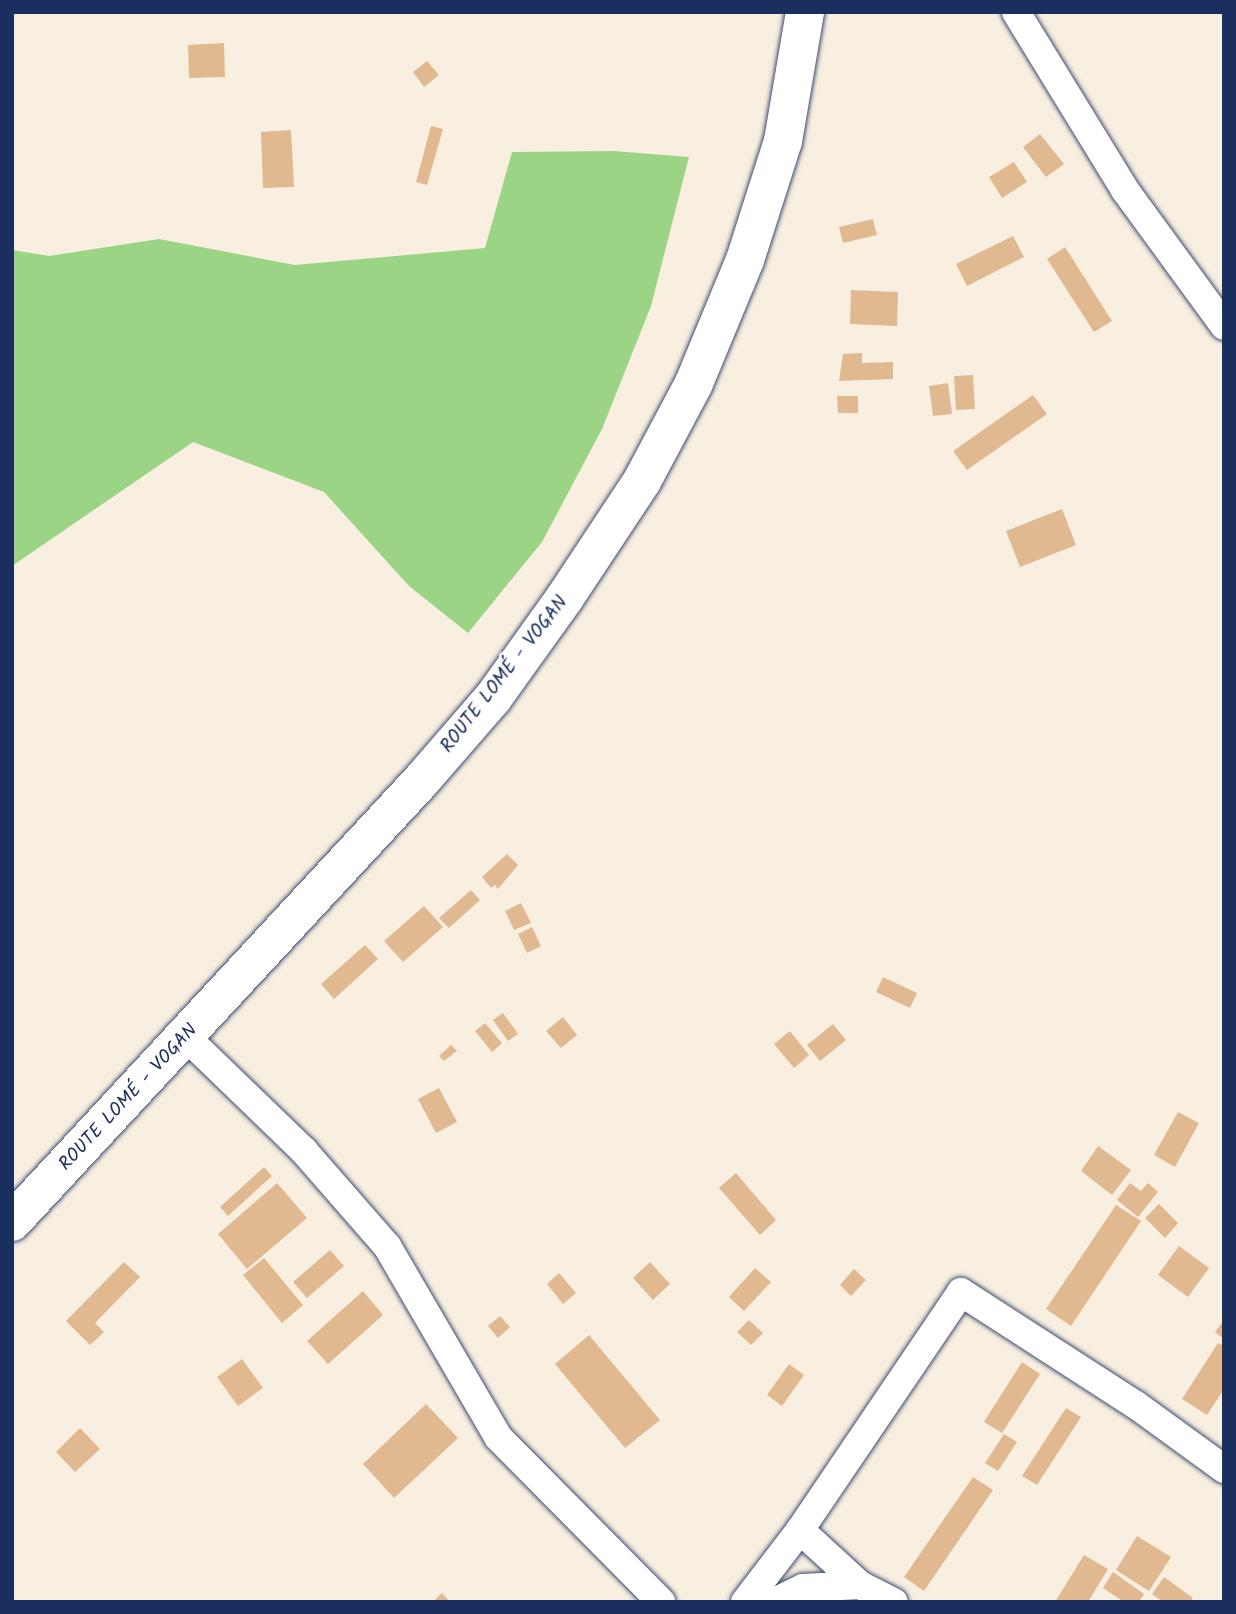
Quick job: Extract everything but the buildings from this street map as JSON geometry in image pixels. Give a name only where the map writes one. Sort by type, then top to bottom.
[{"type":"main road","name":"ROUTE LOMÉ - VOGAN","points":[[12,1222],[187,1037],[493,698],[565,599],[642,481],[694,383],[745,260],[783,141],[805,12]]},
{"type":"street","points":[[1016,12],[1125,190],[1224,326]]},
{"type":"street","points":[[187,1037],[304,1151],[387,1246],[498,1437],[661,1602]]},
{"type":"street","points":[[745,1602],[800,1530],[961,1292],[1136,1405],[1224,1469]]},
{"type":"street","points":[[800,1530],[860,1585],[894,1602]]},
{"type":"street","points":[[774,1602],[803,1588],[860,1585]]},
{"type":"green space","points":[[614,151],[689,157],[651,306],[602,429],[542,542],[468,633],[409,586],[324,492],[193,442],[12,566],[12,250],[49,256],[159,239],[295,265],[485,248],[512,152]]}]
